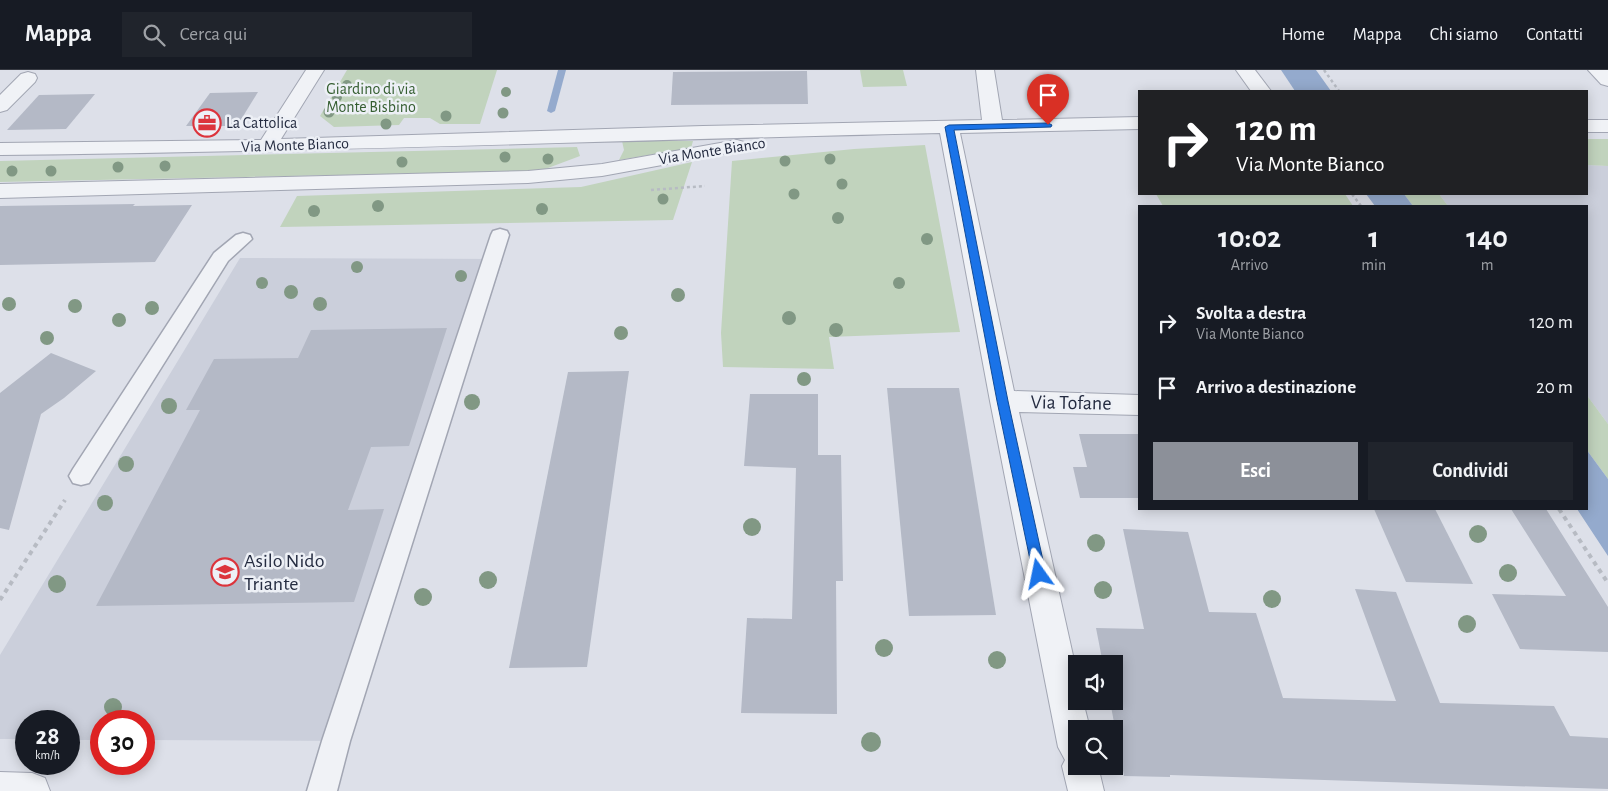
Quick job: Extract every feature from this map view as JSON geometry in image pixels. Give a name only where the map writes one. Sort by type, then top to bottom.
[{"type":"street","points":[[267,146],[315,70]]},
{"type":"street","points":[[985,70],[993,126]]},
{"type":"street","points":[[1246,70],[1260,90]]},
{"type":"street","points":[[1597,70],[1608,80]]},
{"type":"street","points":[[0,106],[28,78]]},
{"type":"street","name":"Via Monte Bianco","points":[[0,149],[267,146],[1138,123]]},
{"type":"street","points":[[1588,126],[1608,126]]},
{"type":"street","points":[[949,127],[1003,401],[1070,720]]},
{"type":"street","name":"Via Monte Bianco","points":[[0,191],[484,179],[565,175],[602,170],[712,149],[860,130]]},
{"type":"street","name":"Via Monte Bianco","points":[[565,175],[586,168],[599,157],[602,152],[600,142],[590,136]]},
{"type":"street","name":"Via Tofane","points":[[1003,401],[1138,405]]},
{"type":"street","points":[[1082,775],[1086,791]]},
{"type":"street","points":[[0,790],[32,791]]},
{"type":"lane","points":[[322,791],[336,741],[500,235]]},
{"type":"lane","points":[[81,476],[221,257],[243,239]]},
{"type":"path","points":[[1324,70],[1338,90]]},
{"type":"path","points":[[0,600],[81,476]]},
{"type":"path","points":[[1560,510],[1608,583]]},
{"type":"shaded area","points":[[1588,165],[1608,166],[1608,424],[1588,397],[1588,205],[1447,205],[1440,195],[1588,195]]},
{"type":"shaded area","name":"Asilo Nido Triante","points":[[240,258],[503,259],[346,741],[155,740],[155,710],[90,710],[90,740],[80,740],[80,710],[15,710],[15,739],[0,739],[0,655]]},
{"type":"green space","name":"Giardino di via Monte Bisbino","points":[[347,70],[497,70],[480,124],[440,124],[430,118],[404,118],[399,125],[334,127],[320,116]]},
{"type":"green space","points":[[860,70],[903,70],[907,86],[863,87]]},
{"type":"green space","points":[[1588,139],[1608,139],[1608,166],[1588,165]]},
{"type":"green space","points":[[622,141],[693,141],[691,148],[619,160],[624,150]]},
{"type":"green space","points":[[925,145],[960,332],[829,337],[834,369],[723,367],[721,333],[732,161],[854,149]]},
{"type":"green space","points":[[577,147],[580,156],[540,171],[0,182],[0,161]]},
{"type":"green space","points":[[692,162],[673,220],[280,227],[297,196],[581,187]]},
{"type":"green space","points":[[1157,195],[1346,195],[1352,205],[1162,205]]},
{"type":"green space","points":[[1405,195],[1440,195],[1447,205],[1412,205]]},
{"type":"green space","points":[[1588,397],[1608,424],[1608,479],[1588,452]]},
{"type":"water","points":[[1281,70],[1316,70],[1330,90],[1294,90]]},
{"type":"water","points":[[1367,195],[1405,195],[1412,205],[1374,205]]},
{"type":"water","points":[[1588,452],[1608,479],[1608,556],[1578,510],[1588,510]]},
{"type":"building","points":[[807,71],[808,104],[671,105],[673,72]]},
{"type":"building","points":[[258,92],[237,126],[186,126],[210,93]]},
{"type":"building","points":[[95,94],[66,129],[7,130],[39,95]]},
{"type":"building","points":[[135,204],[133,206],[192,205],[155,262],[0,265],[0,206]]},
{"type":"building","points":[[447,328],[409,446],[371,447],[348,510],[384,509],[354,602],[96,606],[200,410],[186,410],[214,359],[298,358],[311,330]]},
{"type":"building","points":[[51,353],[96,371],[64,398],[41,414],[9,530],[0,528],[0,393]]},
{"type":"building","points":[[629,371],[587,667],[509,668],[568,372]]},
{"type":"building","points":[[887,388],[959,388],[996,615],[909,616]]},
{"type":"building","points":[[750,394],[818,394],[818,455],[841,455],[843,581],[836,581],[837,714],[741,713],[747,618],[792,619],[796,468],[744,466]]},
{"type":"building","points":[[1079,434],[1138,434],[1138,498],[1080,498],[1073,467],[1087,467]]},
{"type":"building","points":[[1374,510],[1436,510],[1473,584],[1406,582]]},
{"type":"building","points":[[1512,510],[1547,510],[1608,607],[1608,652],[1520,649],[1492,594],[1566,596]]},
{"type":"building","points":[[1123,529],[1188,532],[1209,612],[1256,613],[1283,698],[1396,701],[1355,589],[1396,592],[1440,703],[1554,706],[1570,736],[1608,738],[1608,789],[1170,775],[1170,777],[1124,776],[1123,720],[1114,720],[1112,710],[1123,710],[1123,655],[1101,655],[1096,628],[1144,629]]},
{"type":"waterway","points":[[551,111],[562,70]]},
{"type":"place","name":"La Cattolica","points":[[207,123]]},
{"type":"place","name":"Asilo Nido Triante","points":[[225,572]]},
{"type":"route","points":[[1039,574],[949,127],[1048,125]]}]
